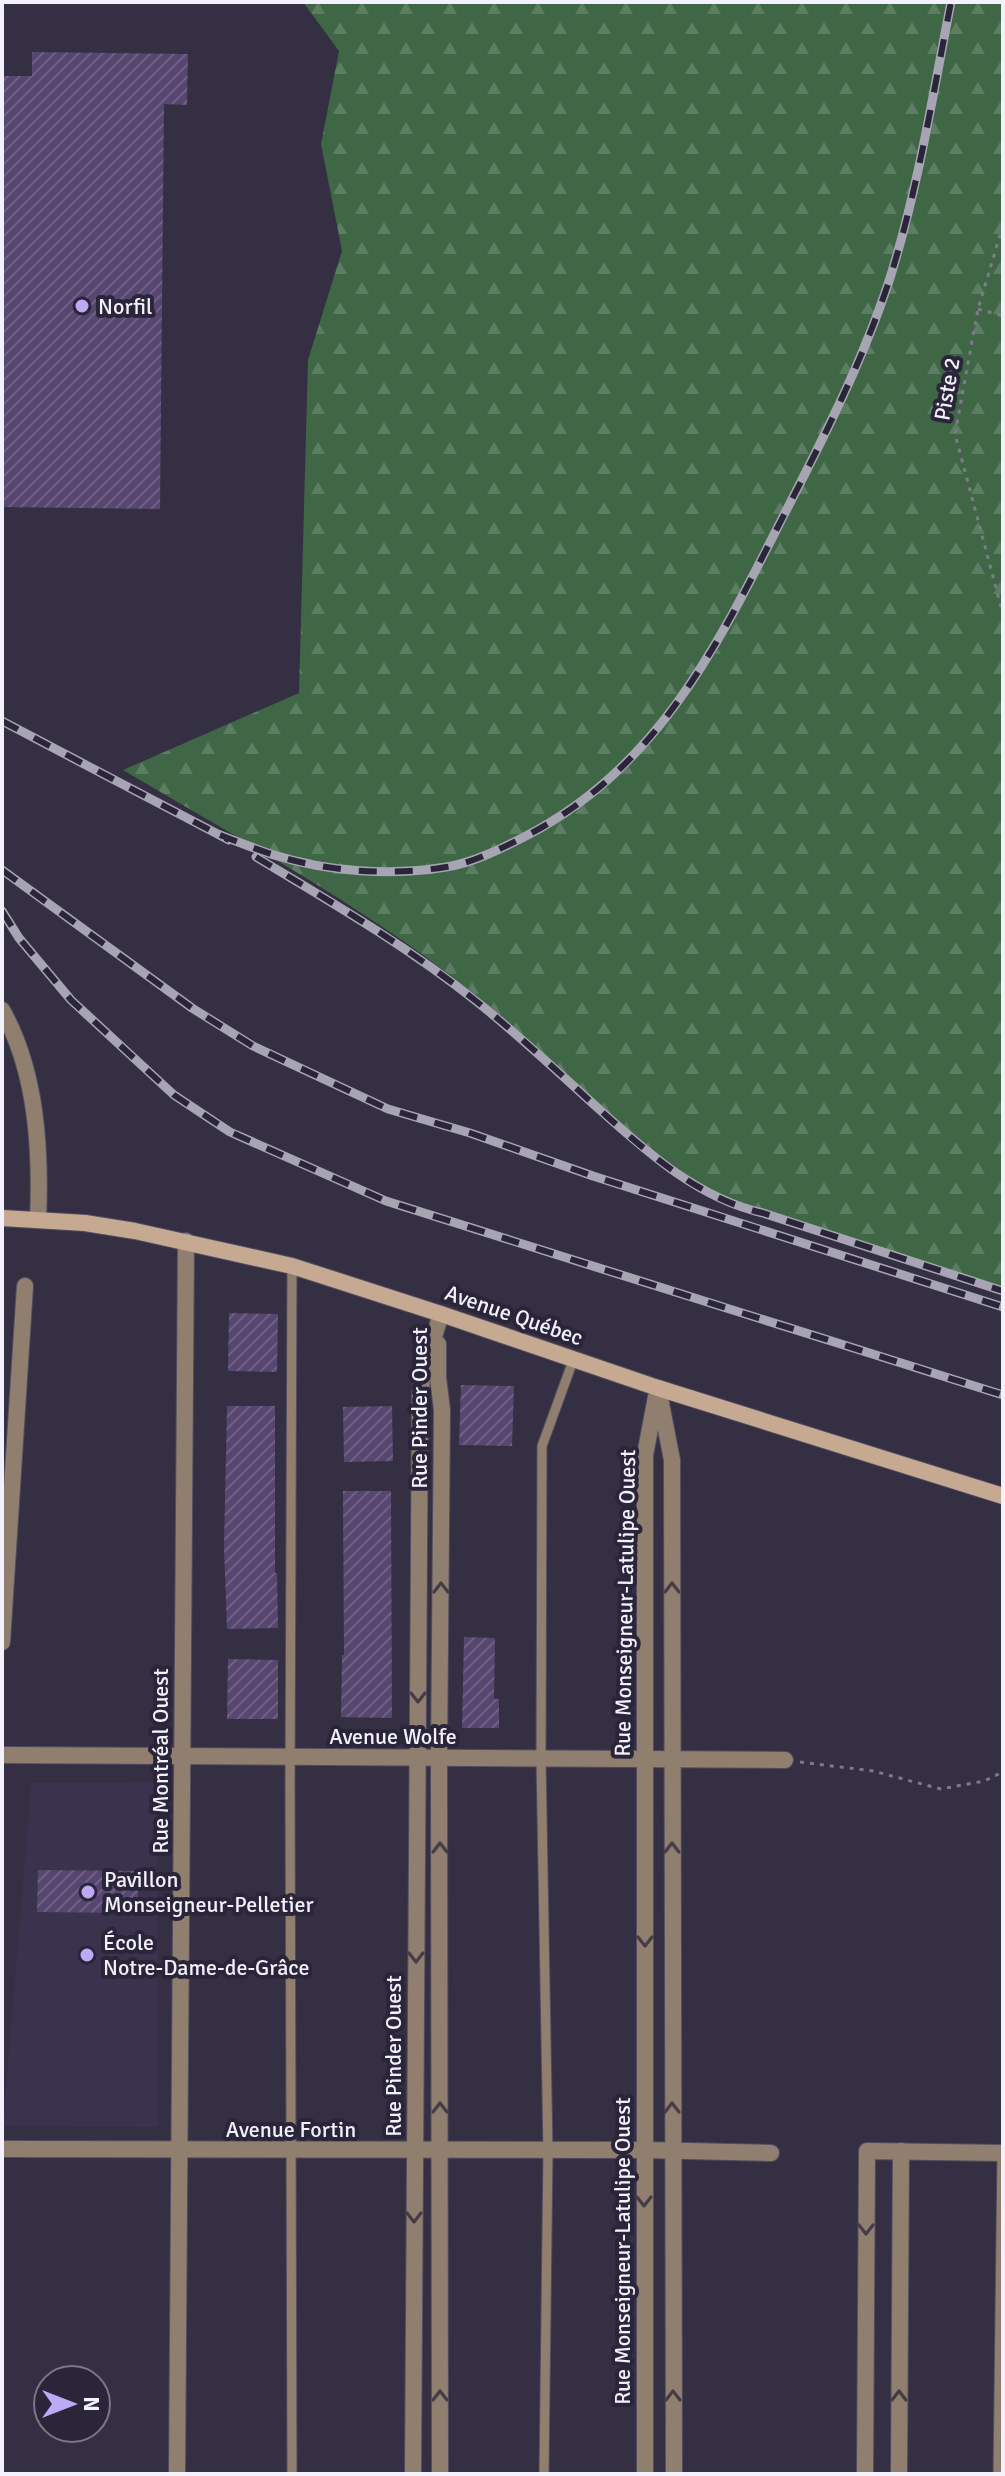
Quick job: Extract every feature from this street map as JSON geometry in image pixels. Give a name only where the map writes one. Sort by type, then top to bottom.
[{"type":"main road","name":"Avenue Québec","points":[[2,1218],[85,1223],[186,1241],[292,1266],[658,1388],[1003,1496]]},
{"type":"street","points":[[2,1010],[21,1049],[27,1079],[37,1153],[38,1220]]},
{"type":"street","name":"Rue Montréal Ouest","points":[[177,2474],[186,1241]]},
{"type":"street","points":[[2,1642],[25,1286]]},
{"type":"street","name":"Rue Pinder Ouest","points":[[413,2474],[420,1395],[423,1372],[441,1314]]},
{"type":"street","name":"Rue Pinder Ouest","points":[[440,2474],[442,1410],[437,1356],[441,1314]]},
{"type":"street","name":"Rue Monseigneur-Latulipe Ouest","points":[[645,2474],[645,1455],[658,1388]]},
{"type":"street","name":"Rue Monseigneur-Latulipe Ouest","points":[[658,1388],[672,1460],[674,2474]]},
{"type":"street","name":"Avenue Wolfe","points":[[2,1755],[785,1760]]},
{"type":"street","name":"Avenue Fortin","points":[[2,2149],[771,2153]]},
{"type":"street","points":[[865,2474],[867,2151],[1002,2153]]},
{"type":"street","points":[[899,2474],[901,2151]]},
{"type":"lane","points":[[292,1266],[292,2474]]},
{"type":"lane","points":[[544,2474],[548,2152],[541,1759],[542,1446],[574,1358]]},
{"type":"lane","points":[[998,2474],[1002,2153]]},
{"type":"path","name":"Piste 2","points":[[1003,225],[978,309],[955,434],[1003,614]]},
{"type":"path","points":[[978,309],[1003,316]]},
{"type":"path","points":[[785,1760],[873,1771],[941,1789],[984,1781],[1003,1772]]},
{"type":"shaded area","name":"École Notre-Dame-de-Grâce","points":[[157,1782],[158,2127],[3,2126],[31,1783]]},
{"type":"green space","points":[[303,2],[1003,2],[1003,1287],[731,1200],[704,1186],[633,1134],[503,1017],[434,963],[304,876],[123,770],[299,693],[308,360],[342,251],[321,144],[339,51]]},
{"type":"building","name":"Norfil","points":[[32,52],[188,54],[187,105],[164,104],[160,509],[2,507],[2,76],[32,76]]},
{"type":"building","points":[[229,1313],[278,1314],[277,1372],[228,1371]]},
{"type":"building","points":[[461,1385],[514,1386],[512,1446],[459,1445]]},
{"type":"building","points":[[227,1406],[275,1406],[278,1628],[227,1629],[224,1548]]},
{"type":"building","points":[[392,1406],[393,1461],[344,1462],[343,1407]]},
{"type":"building","points":[[343,1491],[391,1491],[392,1718],[341,1717],[344,1655]]},
{"type":"building","points":[[464,1637],[495,1638],[494,1699],[499,1699],[499,1728],[462,1728]]},
{"type":"building","points":[[228,1659],[278,1660],[278,1719],[227,1719]]},
{"type":"building","name":"Pavillon Monseigneur-Pelletier","points":[[38,1870],[138,1871],[138,1913],[37,1912]]},
{"type":"railway","points":[[220,835],[274,855],[338,869],[382,872],[456,865],[524,837],[572,808],[614,774],[651,736],[683,695],[738,604],[830,423],[868,337],[890,278],[909,210],[951,2]]},
{"type":"railway","points":[[2,721],[229,840]]},
{"type":"railway","points":[[256,857],[368,925],[450,981],[508,1027],[636,1142],[696,1185],[740,1206],[1003,1291]]},
{"type":"railway","points":[[2,870],[192,1008],[253,1046],[388,1109],[1003,1307]]},
{"type":"railway","points":[[2,911],[19,938],[71,1000],[174,1095],[230,1132],[386,1201],[1003,1395]]},
{"type":"place","name":"Norfil","points":[[82,306]]},
{"type":"place","name":"Pavillon Monseigneur-Pelletier","points":[[88,1892]]},
{"type":"place","name":"École Notre-Dame-de-Grâce","points":[[87,1955]]}]
